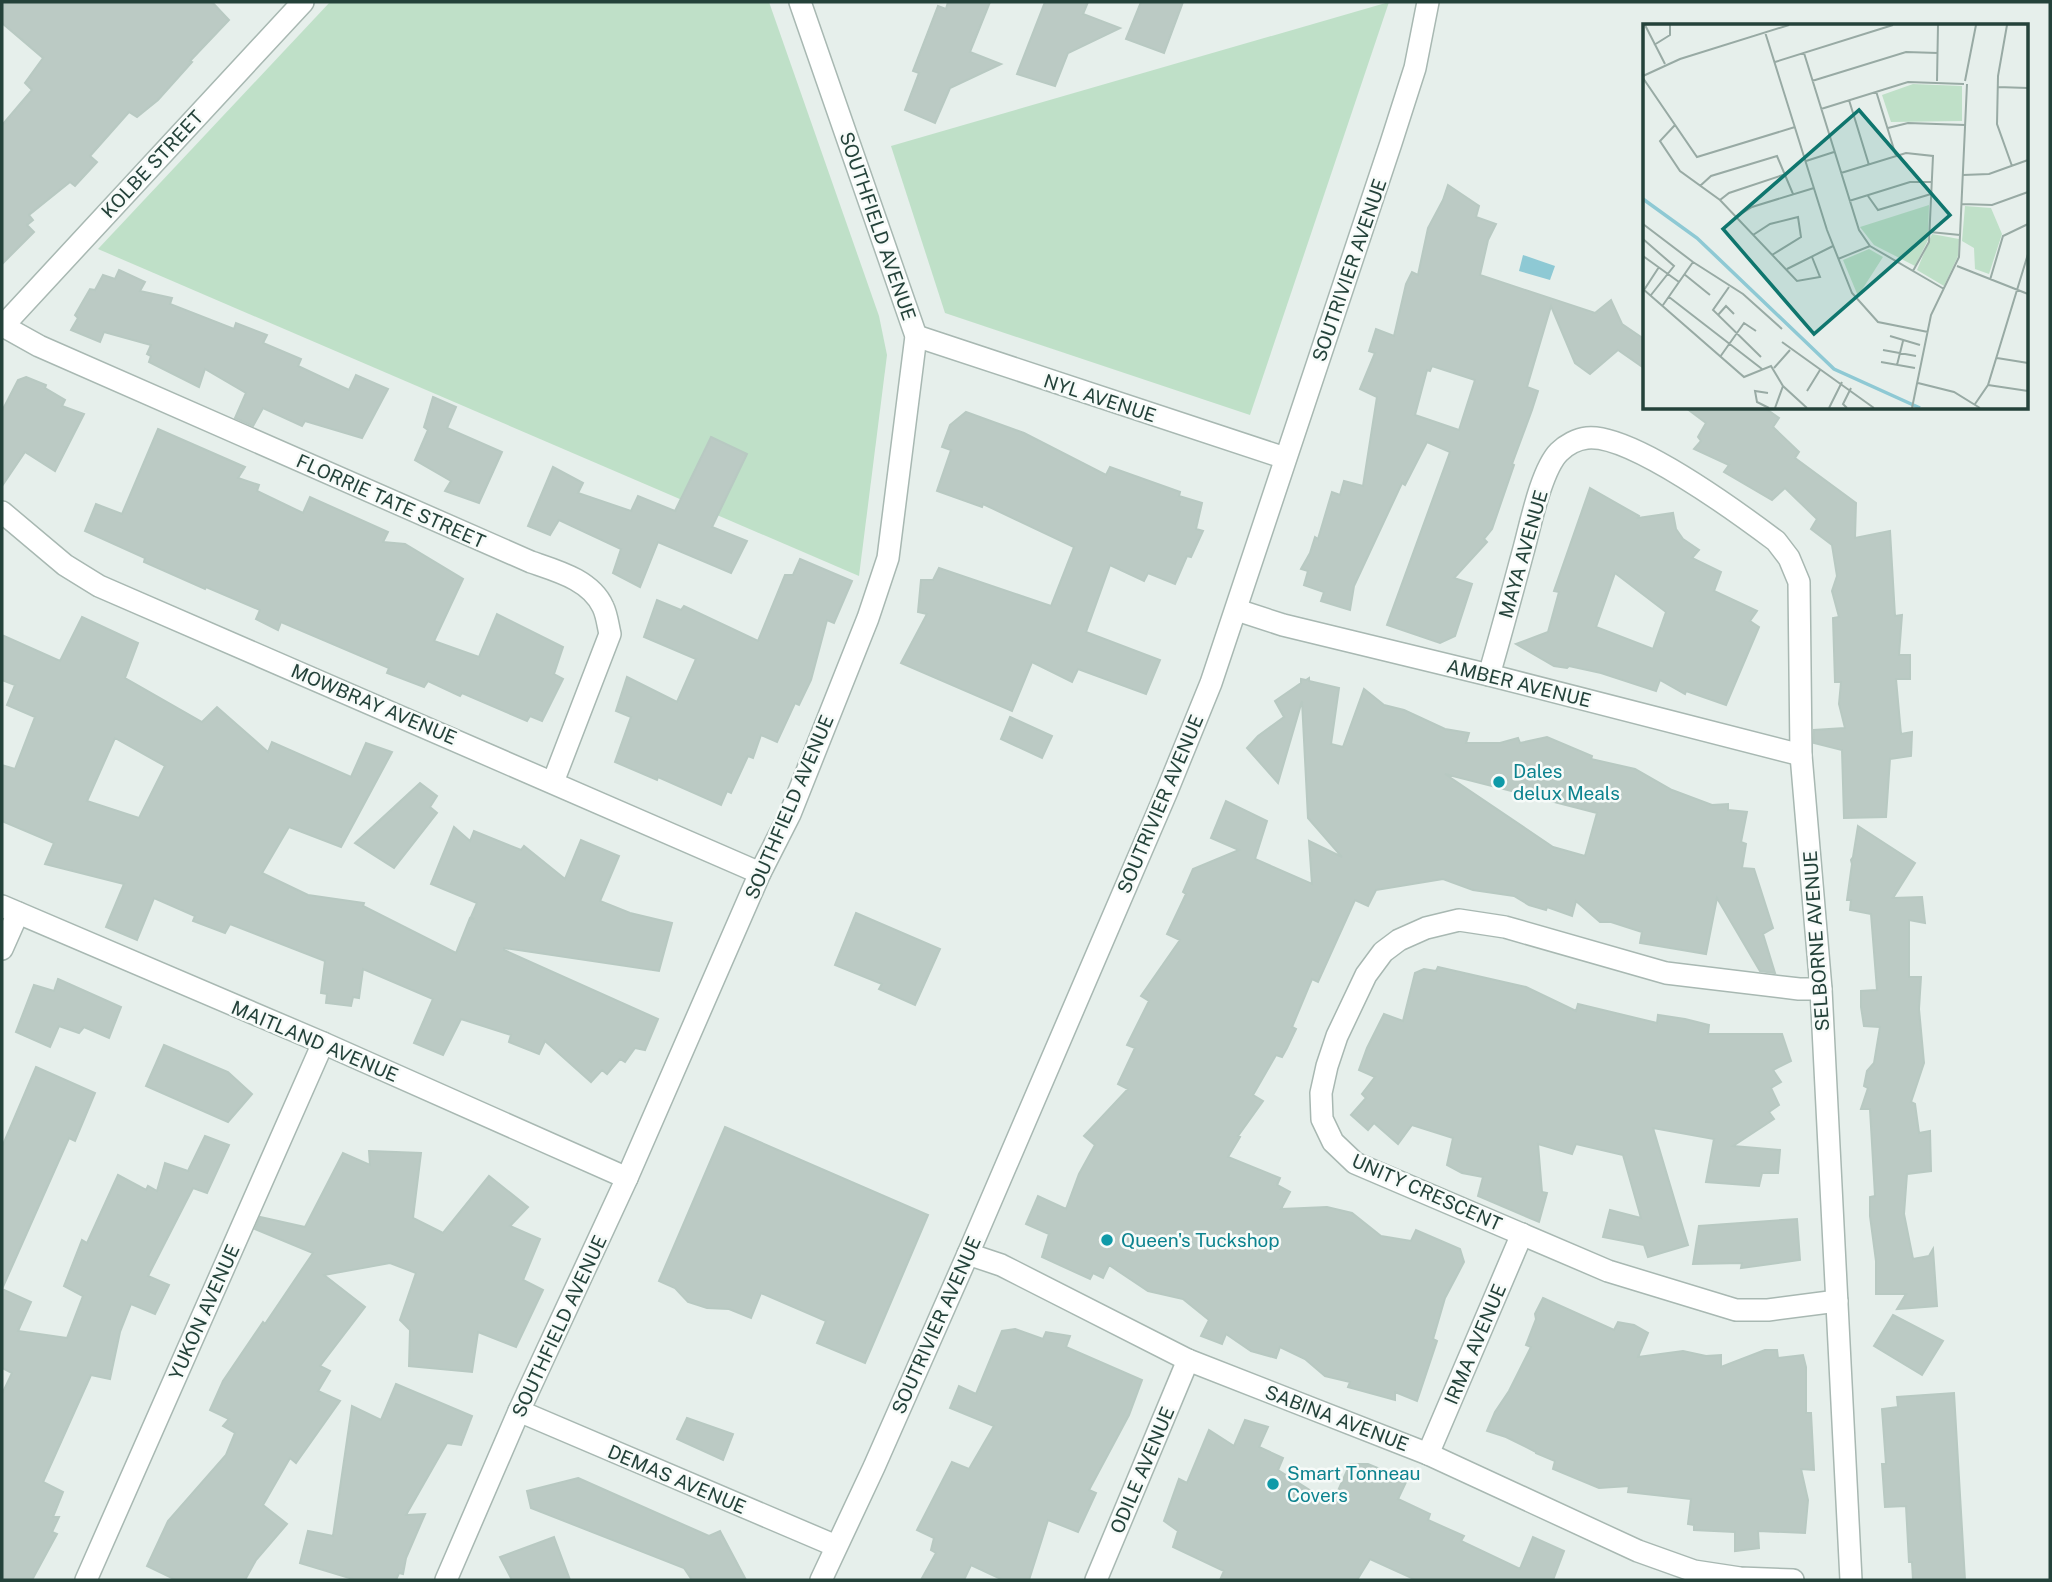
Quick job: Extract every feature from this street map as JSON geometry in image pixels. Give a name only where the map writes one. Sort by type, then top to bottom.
[{"type":"street","name":"SOUTHFIELD AVENUE","points":[[446,1580],[519,1411],[627,1178],[760,873],[790,814],[868,618],[888,558],[916,336],[800,2]]},
{"type":"street","name":"SOUTRIVIER AVENUE","points":[[821,1580],[968,1254],[1211,683],[1415,68],[1428,2]]},
{"type":"street","name":"KOLBE STREET","points":[[2,327],[300,3]]},
{"type":"street","name":"FLORRIE TATE STREET","points":[[2,327],[38,346],[518,556],[554,569],[586,586],[597,596],[604,609],[610,634],[553,782]]},
{"type":"street","name":"NYL AVENUE","points":[[916,336],[1285,458]]},
{"type":"street","name":"SELBORNE AVENUE","points":[[1573,442],[1587,438],[1604,439],[1648,455],[1776,541],[1789,558],[1799,582],[1801,755],[1821,989],[1851,1580]]},
{"type":"street","name":"MAYA AVENUE","points":[[1489,675],[1542,486],[1558,454],[1573,442]]},
{"type":"street","name":"MOWBRAY AVENUE","points":[[2,512],[65,565],[99,586],[760,873]]},
{"type":"street","name":"AMBER AVENUE","points":[[1237,610],[1283,625],[1801,755]]},
{"type":"street","name":"MAITLAND AVENUE","points":[[10,910],[323,1043],[627,1178]]},
{"type":"street","points":[[2,949],[10,910]]},
{"type":"street","name":"UNITY CRESCENT","points":[[1821,989],[1798,989],[1666,973],[1505,927],[1459,920],[1426,928],[1399,940],[1383,952],[1366,975],[1336,1036],[1321,1093],[1322,1119],[1332,1142],[1368,1170],[1608,1271],[1736,1310],[1768,1310],[1837,1301]]},
{"type":"street","name":"YUKON AVENUE","points":[[86,1580],[323,1043]]},
{"type":"street","name":"IRMA AVENUE","points":[[1428,1454],[1522,1234]]},
{"type":"street","name":"SABINA AVENUE","points":[[968,1254],[1001,1265],[1188,1360],[1428,1454],[1638,1550],[1694,1571],[1740,1578],[1793,1580]]},
{"type":"street","name":"ODILE AVENUE","points":[[1100,1579],[1188,1360]]},
{"type":"street","name":"DEMAS AVENUE","points":[[519,1411],[836,1546]]},
{"type":"green space","points":[[330,2],[769,2],[879,316],[887,355],[859,576],[98,249]]},
{"type":"green space","points":[[1389,2],[1250,415],[945,313],[891,146]]},
{"type":"water","points":[[1523,255],[1555,266],[1550,280],[1519,271]]},
{"type":"building","points":[[2,2],[212,2],[229,20],[158,100],[137,117],[129,112],[90,156],[97,162],[75,186],[70,182],[29,215],[33,220],[27,225],[34,232],[2,264],[2,125],[32,90],[25,83],[43,58],[2,23]]},
{"type":"building","points":[[948,2],[990,2],[970,52],[1001,64],[950,88],[935,123],[905,110],[919,73],[913,71],[938,6],[946,9]]},
{"type":"building","points":[[1045,2],[1088,2],[1083,14],[1120,28],[1068,53],[1055,86],[1017,74]]},
{"type":"building","points":[[1141,2],[1183,2],[1164,53],[1126,39]]},
{"type":"building","points":[[1448,185],[1479,206],[1476,217],[1496,224],[1488,240],[1480,275],[1595,313],[1611,300],[1622,324],[1643,338],[1643,367],[1618,350],[1590,374],[1575,363],[1551,306],[1527,387],[1538,391],[1512,464],[1514,465],[1492,529],[1484,539],[1487,542],[1454,578],[1472,584],[1455,636],[1440,643],[1387,625],[1450,452],[1427,442],[1405,485],[1402,483],[1354,586],[1350,610],[1321,601],[1324,592],[1304,585],[1308,571],[1301,569],[1315,537],[1318,539],[1332,492],[1340,495],[1344,481],[1363,486],[1377,397],[1360,389],[1375,353],[1369,351],[1376,329],[1394,336],[1406,284],[1412,272],[1418,275],[1428,228]],"holes":[[[1432,366],[1475,380],[1459,430],[1415,415],[1427,370],[1430,371]]]},
{"type":"building","points":[[119,270],[145,282],[140,291],[172,298],[170,304],[234,329],[236,323],[267,335],[263,343],[301,359],[298,366],[349,390],[356,375],[388,389],[362,438],[305,421],[302,426],[263,408],[253,426],[235,418],[246,393],[205,369],[199,387],[149,362],[151,356],[147,354],[151,345],[104,332],[100,342],[71,330],[78,318],[75,315],[90,289],[95,290],[103,275],[115,279]]},
{"type":"building","points":[[26,377],[46,385],[45,388],[65,400],[62,406],[84,414],[55,471],[25,452],[2,486],[2,411],[18,380]]},
{"type":"building","points":[[433,397],[456,407],[447,428],[502,452],[479,503],[445,491],[451,481],[415,460],[428,430],[424,427]]},
{"type":"building","points":[[1689,410],[1768,410],[1779,418],[1773,427],[1799,452],[1795,458],[1856,503],[1855,538],[1890,531],[1895,616],[1902,615],[1899,655],[1910,655],[1910,679],[1896,679],[1901,734],[1912,732],[1911,756],[1890,759],[1886,817],[1844,818],[1842,750],[1814,743],[1814,730],[1845,728],[1839,704],[1841,682],[1835,682],[1833,618],[1839,617],[1832,591],[1837,576],[1832,545],[1811,529],[1817,519],[1785,488],[1772,500],[1724,472],[1729,465],[1694,449],[1701,441],[1698,437],[1706,423]]},
{"type":"building","points":[[966,412],[1024,433],[1106,475],[1110,467],[1180,492],[1179,496],[1202,503],[1196,529],[1203,531],[1191,557],[1187,556],[1175,584],[1148,573],[1144,581],[1110,565],[1086,632],[1160,660],[1146,694],[1078,669],[1072,682],[1032,662],[1012,711],[901,663],[927,614],[918,612],[921,580],[933,580],[939,568],[1051,606],[1074,547],[983,504],[982,507],[937,491],[951,450],[942,447],[950,425]]},
{"type":"building","points":[[158,429],[245,467],[238,478],[259,485],[257,491],[303,513],[310,497],[388,532],[383,542],[405,544],[463,579],[434,641],[479,657],[497,614],[563,647],[554,674],[563,679],[542,721],[530,716],[527,721],[428,681],[424,687],[387,673],[389,668],[281,622],[278,630],[256,619],[260,610],[144,562],[145,558],[85,531],[96,504],[122,514]]},
{"type":"building","points":[[711,437],[747,454],[712,527],[747,541],[731,573],[658,542],[640,587],[613,573],[621,549],[559,520],[550,535],[528,526],[553,467],[583,483],[578,493],[631,511],[638,496],[675,511]]},
{"type":"building","points":[[1590,488],[1639,516],[1638,518],[1673,513],[1676,529],[1683,539],[1699,550],[1692,558],[1721,572],[1714,591],[1757,611],[1750,621],[1759,627],[1726,705],[1686,691],[1685,694],[1660,680],[1656,691],[1601,673],[1569,666],[1554,666],[1516,644],[1548,632],[1559,592],[1554,591]],"holes":[[[1615,573],[1666,612],[1653,649],[1596,627]]]},
{"type":"building","points":[[800,559],[852,581],[834,623],[827,620],[811,680],[799,705],[795,703],[777,742],[761,735],[753,758],[748,756],[731,793],[727,791],[721,805],[658,777],[657,780],[615,762],[631,717],[616,711],[627,677],[677,702],[696,659],[644,637],[657,600],[681,610],[684,606],[758,641],[785,575],[793,575]]},
{"type":"building","points":[[82,617],[138,643],[125,678],[202,722],[217,707],[268,752],[272,742],[351,777],[366,743],[392,752],[341,847],[289,827],[262,873],[308,895],[364,903],[363,906],[456,953],[470,918],[474,919],[471,917],[477,903],[431,884],[454,827],[470,841],[474,831],[521,850],[524,846],[565,879],[581,840],[619,856],[600,901],[630,913],[672,923],[659,971],[504,950],[658,1019],[645,1050],[635,1048],[625,1062],[620,1059],[607,1074],[602,1070],[591,1082],[545,1041],[539,1054],[509,1042],[511,1035],[461,1019],[443,1055],[414,1043],[433,999],[363,969],[359,998],[353,997],[351,1006],[326,1003],[327,994],[321,993],[325,961],[230,924],[225,933],[193,921],[195,916],[154,898],[137,940],[106,927],[124,884],[45,864],[54,843],[2,821],[2,765],[15,769],[35,717],[7,705],[15,685],[2,680],[2,635],[60,661]],"holes":[[[115,738],[165,766],[139,818],[87,801]]]},
{"type":"building","points":[[1309,678],[1309,681],[1339,688],[1331,744],[1343,747],[1364,689],[1384,705],[1404,710],[1445,729],[1469,733],[1466,743],[1500,743],[1518,738],[1520,743],[1547,737],[1592,756],[1591,759],[1635,769],[1672,790],[1712,805],[1728,804],[1728,810],[1747,812],[1741,842],[1746,844],[1742,868],[1754,869],[1773,928],[1763,934],[1775,973],[1760,971],[1717,898],[1706,954],[1640,943],[1642,932],[1611,922],[1600,922],[1576,901],[1572,916],[1547,907],[1546,910],[1529,905],[1514,896],[1473,890],[1443,879],[1376,890],[1368,906],[1355,900],[1318,982],[1312,979],[1292,1027],[1296,1029],[1287,1048],[1282,1057],[1276,1055],[1253,1095],[1263,1101],[1238,1136],[1240,1137],[1228,1157],[1280,1178],[1277,1185],[1290,1192],[1281,1209],[1327,1207],[1352,1213],[1381,1236],[1411,1241],[1416,1230],[1460,1249],[1464,1262],[1445,1298],[1433,1339],[1437,1341],[1417,1401],[1395,1392],[1395,1400],[1348,1387],[1350,1382],[1325,1376],[1305,1359],[1280,1347],[1276,1358],[1251,1351],[1226,1334],[1222,1344],[1201,1336],[1209,1320],[1183,1299],[1148,1291],[1109,1265],[1103,1278],[1093,1273],[1090,1279],[1042,1257],[1049,1234],[1026,1224],[1038,1196],[1066,1209],[1079,1174],[1095,1145],[1084,1136],[1128,1089],[1118,1084],[1135,1048],[1127,1045],[1149,1001],[1141,996],[1180,940],[1167,934],[1186,894],[1183,892],[1193,869],[1239,850],[1211,838],[1226,801],[1267,821],[1255,859],[1312,884],[1309,841],[1342,857],[1308,818],[1302,701],[1278,783],[1247,748],[1258,736],[1284,717],[1275,701],[1301,683],[1301,679]],"holes":[[[1445,774],[1597,813],[1585,856],[1553,847]]]},
{"type":"building","points":[[1010,717],[1052,736],[1042,758],[1001,739]]},
{"type":"building","points":[[420,783],[437,796],[430,807],[437,813],[394,868],[355,843]]},
{"type":"building","points":[[1858,826],[1915,863],[1893,898],[1922,897],[1925,923],[1909,920],[1909,977],[1921,977],[1919,1009],[1924,1063],[1911,1102],[1915,1104],[1919,1133],[1930,1131],[1931,1171],[1907,1174],[1904,1214],[1913,1259],[1929,1256],[1933,1249],[1937,1306],[1897,1309],[1906,1294],[1876,1294],[1876,1261],[1870,1216],[1870,1197],[1875,1196],[1870,1109],[1861,1109],[1868,1088],[1864,1086],[1867,1071],[1874,1063],[1880,1027],[1864,1026],[1861,1007],[1861,991],[1877,990],[1871,914],[1850,910],[1851,900],[1847,900]]},
{"type":"building","points":[[856,913],[940,949],[915,1005],[879,989],[882,984],[835,965]]},
{"type":"building","points":[[1438,967],[1526,987],[1576,1011],[1578,1004],[1657,1023],[1658,1015],[1685,1019],[1709,1025],[1708,1034],[1782,1034],[1791,1061],[1773,1070],[1781,1082],[1771,1088],[1779,1105],[1769,1112],[1774,1119],[1733,1146],[1780,1150],[1778,1173],[1762,1173],[1759,1186],[1706,1182],[1714,1139],[1653,1128],[1688,1245],[1648,1257],[1644,1245],[1603,1237],[1610,1210],[1641,1218],[1623,1155],[1576,1144],[1572,1154],[1538,1144],[1542,1192],[1547,1193],[1539,1222],[1478,1196],[1483,1177],[1462,1173],[1447,1165],[1453,1138],[1412,1125],[1398,1144],[1374,1123],[1368,1130],[1351,1115],[1366,1098],[1362,1094],[1375,1077],[1359,1070],[1367,1048],[1384,1014],[1403,1021],[1415,973],[1424,969],[1436,971]]},
{"type":"building","points":[[58,979],[121,1007],[109,1038],[84,1027],[79,1033],[59,1026],[50,1047],[16,1032],[34,985],[54,991]]},
{"type":"building","points":[[164,1045],[228,1072],[252,1094],[228,1122],[146,1086]]},
{"type":"building","points":[[36,1067],[95,1093],[75,1141],[69,1138],[2,1289],[2,1147]]},
{"type":"building","points":[[725,1127],[928,1215],[865,1363],[817,1343],[826,1321],[761,1293],[751,1318],[729,1309],[707,1308],[688,1302],[675,1288],[659,1281]]},
{"type":"building","points":[[205,1136],[229,1145],[207,1193],[193,1188],[148,1276],[169,1285],[155,1314],[131,1304],[120,1332],[110,1379],[91,1375],[43,1482],[63,1492],[53,1517],[59,1517],[52,1532],[57,1534],[32,1580],[2,1580],[2,1394],[12,1373],[2,1368],[2,1289],[31,1302],[18,1331],[67,1338],[83,1296],[64,1286],[82,1240],[87,1243],[118,1175],[146,1190],[148,1186],[157,1191],[165,1163],[188,1171]]},
{"type":"building","points":[[369,1151],[421,1153],[413,1218],[443,1233],[489,1176],[528,1207],[510,1226],[540,1239],[523,1280],[543,1290],[516,1347],[478,1332],[472,1372],[409,1366],[410,1330],[400,1320],[416,1273],[390,1263],[324,1275],[365,1307],[320,1366],[330,1371],[318,1391],[340,1401],[296,1463],[290,1458],[263,1505],[287,1524],[256,1560],[245,1580],[176,1580],[147,1566],[168,1521],[226,1455],[235,1433],[223,1426],[229,1419],[210,1410],[223,1381],[313,1253],[255,1229],[260,1217],[305,1227],[343,1153],[370,1165]]},
{"type":"building","points":[[1797,1219],[1800,1260],[1741,1268],[1742,1263],[1693,1264],[1699,1226]]},
{"type":"building","points":[[1543,1298],[1614,1330],[1618,1322],[1634,1325],[1648,1333],[1638,1357],[1683,1351],[1706,1356],[1721,1355],[1721,1367],[1765,1350],[1777,1350],[1778,1358],[1803,1355],[1806,1367],[1806,1413],[1811,1413],[1814,1470],[1801,1469],[1808,1500],[1805,1533],[1758,1531],[1759,1548],[1735,1551],[1735,1532],[1694,1530],[1694,1525],[1688,1524],[1691,1499],[1628,1492],[1629,1486],[1599,1488],[1553,1469],[1555,1461],[1506,1437],[1487,1431],[1531,1347],[1526,1345]]},
{"type":"building","points":[[1893,1315],[1943,1341],[1922,1375],[1874,1346]]},
{"type":"building","points":[[1015,1329],[1043,1339],[1046,1332],[1070,1336],[1066,1347],[1142,1380],[1129,1415],[1089,1490],[1096,1493],[1078,1532],[1048,1520],[1029,1580],[1003,1580],[971,1565],[964,1580],[921,1580],[936,1553],[931,1550],[934,1538],[917,1530],[952,1462],[969,1469],[994,1426],[950,1408],[959,1386],[976,1394],[1002,1331]]},
{"type":"building","points":[[396,1384],[472,1416],[461,1445],[447,1443],[406,1515],[425,1514],[406,1558],[403,1574],[399,1573],[396,1580],[356,1580],[300,1563],[308,1531],[333,1536],[352,1406],[381,1420]]},
{"type":"building","points":[[1954,1393],[1965,1580],[1913,1580],[1912,1562],[1909,1562],[1906,1506],[1885,1507],[1882,1464],[1886,1464],[1882,1409],[1898,1407],[1897,1397]]},
{"type":"building","points":[[687,1418],[733,1434],[723,1460],[677,1439]]},
{"type":"building","points":[[1245,1420],[1268,1427],[1259,1447],[1283,1458],[1278,1470],[1332,1504],[1350,1464],[1368,1464],[1407,1480],[1398,1499],[1430,1514],[1428,1520],[1464,1536],[1461,1541],[1520,1569],[1533,1537],[1564,1551],[1553,1580],[1416,1580],[1370,1559],[1357,1580],[1220,1580],[1224,1571],[1173,1547],[1178,1531],[1164,1521],[1179,1479],[1187,1483],[1209,1430],[1234,1446]]},
{"type":"building","points":[[578,1478],[709,1536],[720,1531],[746,1580],[692,1580],[684,1568],[531,1508],[527,1491]]},
{"type":"building","points":[[554,1537],[570,1580],[512,1580],[500,1557]]},
{"type":"place","name":"Dales delux Meals","points":[[1499,782]]},
{"type":"place","name":"Queen's Tuckshop","points":[[1107,1240]]},
{"type":"place","name":"Smart Tonneau Covers","points":[[1273,1484]]}]
